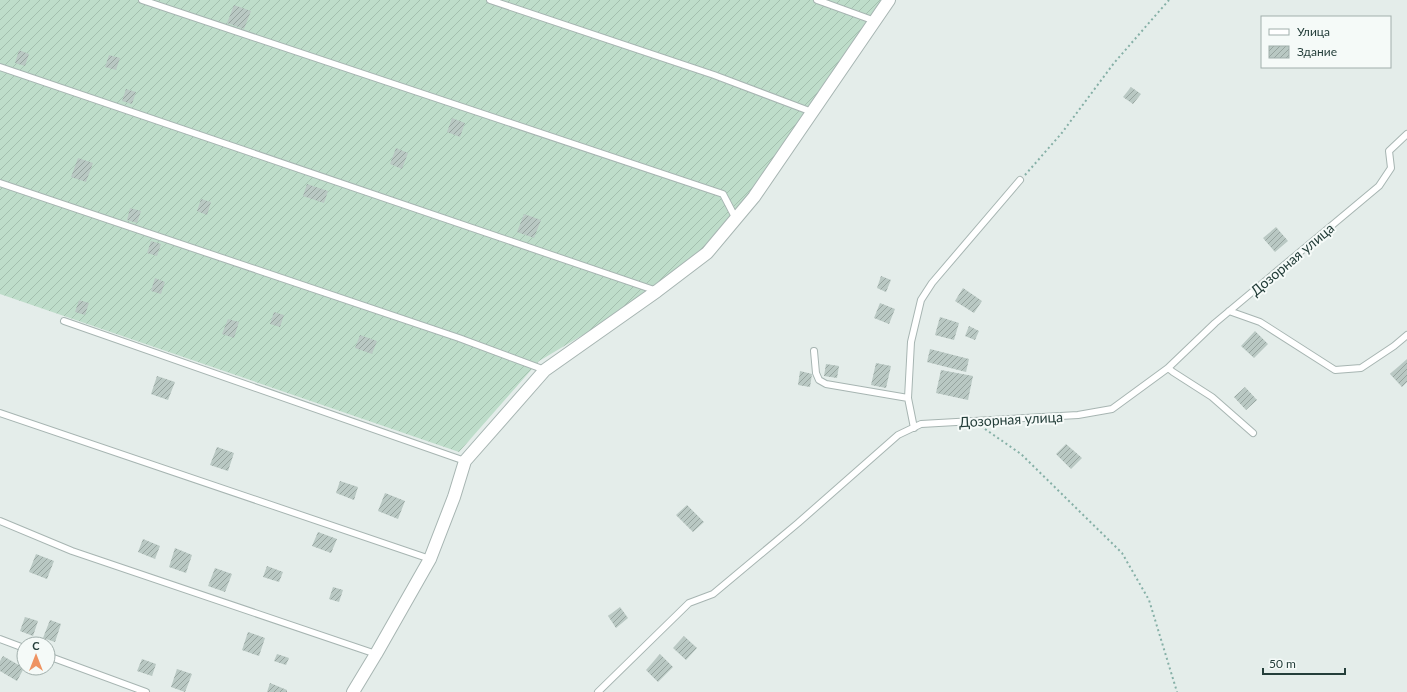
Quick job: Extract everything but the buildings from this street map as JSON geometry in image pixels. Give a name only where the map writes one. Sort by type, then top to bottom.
[{"type":"street","points":[[353,692],[430,559],[454,497],[465,461],[545,370],[657,291],[707,253],[754,197],[888,0]]},
{"type":"lane","points":[[142,0],[723,194],[736,220]]},
{"type":"lane","points":[[490,0],[714,75],[812,112]]},
{"type":"lane","points":[[817,0],[875,21]]},
{"type":"lane","points":[[0,67],[657,291]]},
{"type":"lane","name":"Дозорная улица","points":[[598,692],[689,603],[713,594],[798,523],[898,435],[922,424],[1078,415],[1112,409],[1168,368],[1229,312],[1379,186],[1391,168],[1389,151],[1407,134]]},
{"type":"lane","points":[[914,428],[908,398],[911,342],[921,300],[932,283],[1020,180]]},
{"type":"lane","points":[[0,183],[451,336],[545,370]]},
{"type":"lane","points":[[1229,312],[1260,322],[1335,370],[1361,368],[1394,346],[1407,335]]},
{"type":"lane","points":[[64,321],[465,461]]},
{"type":"lane","points":[[814,350],[816,373],[819,380],[826,384],[908,398]]},
{"type":"lane","points":[[1168,368],[1212,397],[1253,433]]},
{"type":"lane","points":[[0,413],[430,559]]},
{"type":"lane","points":[[0,521],[72,551],[376,654]]},
{"type":"lane","points":[[0,639],[16,645]]},
{"type":"lane","points":[[56,659],[146,692]]},
{"type":"path","points":[[1020,180],[1061,134],[1114,63],[1168,0]]},
{"type":"path","points":[[974,421],[1021,454],[1122,553],[1149,600],[1176,692]]},
{"type":"green space","points":[[0,0],[889,0],[736,219],[657,291],[539,361],[459,452],[0,294]]}]
